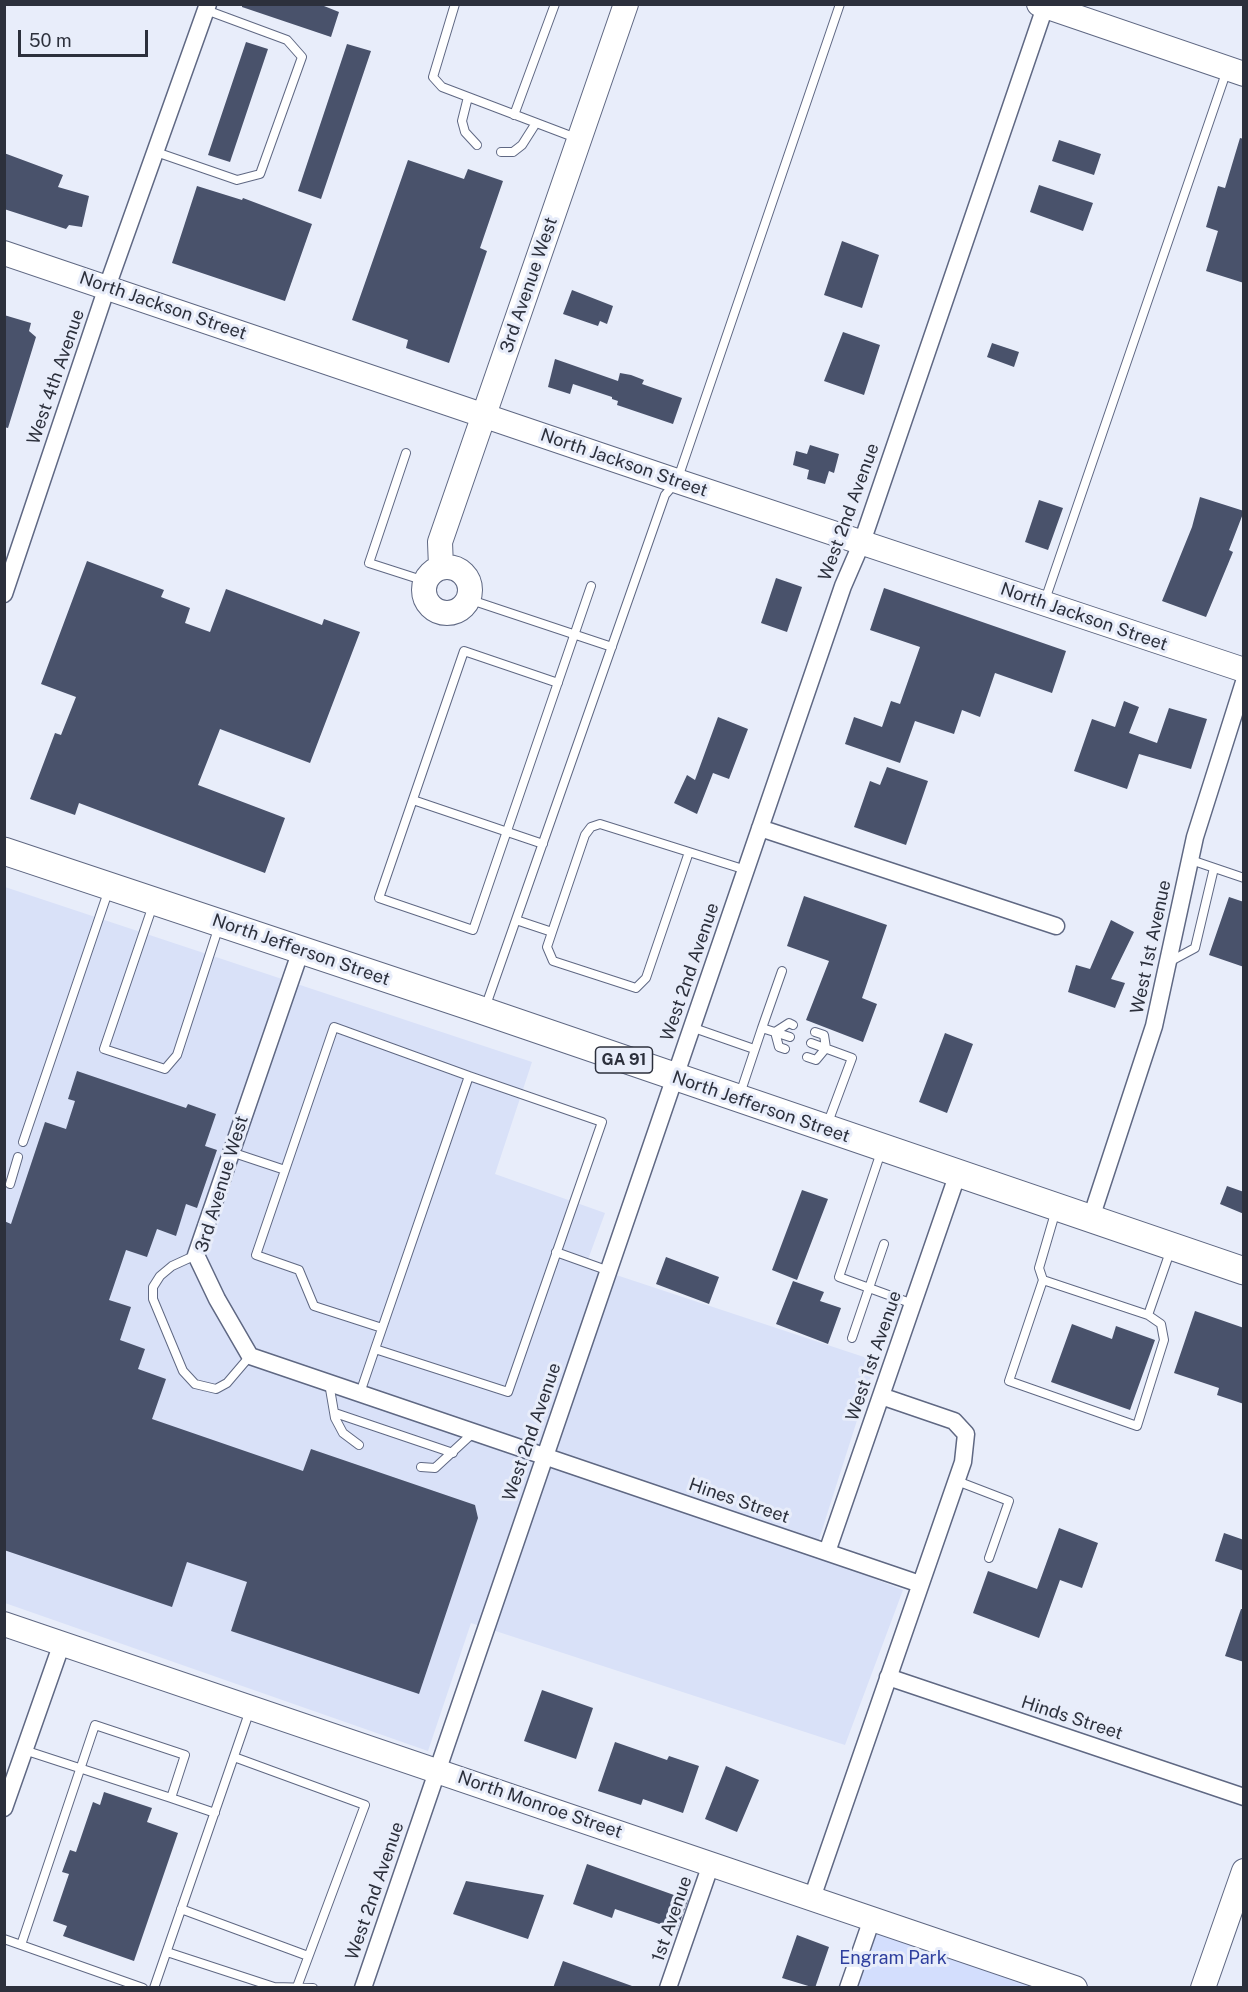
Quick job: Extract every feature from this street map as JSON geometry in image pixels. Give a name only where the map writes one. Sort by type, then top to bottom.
[{"type":"main road","name":"North Jefferson Street","points":[[4,852],[484,1011],[882,1149],[1244,1270]]},
{"type":"street","name":"3rd Avenue West","points":[[433,574],[440,543],[626,4]]},
{"type":"street","points":[[1043,5],[1235,71]]},
{"type":"street","name":"West 2nd Avenue","points":[[363,1988],[843,586],[862,542],[1043,5]]},
{"type":"street","name":"West 4th Avenue","points":[[4,594],[107,287],[207,7]]},
{"type":"street","name":"North Jackson Street","points":[[4,253],[1244,670]]},
{"type":"street","points":[[456,568],[467,578],[470,585],[468,599],[457,611],[441,613],[428,605],[423,589],[433,574],[456,568]]},
{"type":"street","name":"West 1st Avenue","points":[[1091,1218],[1131,1101],[1169,962],[1198,825],[1244,682]]},
{"type":"street","points":[[760,828],[1056,926]]},
{"type":"street","name":"3rd Avenue West","points":[[250,1356],[217,1299],[196,1255],[301,950]]},
{"type":"street","name":"West 1st Avenue","points":[[827,1552],[958,1173]]},
{"type":"street","points":[[250,1356],[545,1456]]},
{"type":"street","points":[[812,1898],[963,1462],[966,1434],[954,1421],[881,1396]]},
{"type":"street","name":"Hines Street","points":[[545,1456],[920,1584]]},
{"type":"street","name":"North Monroe Street","points":[[4,1624],[1075,1988]]},
{"type":"street","points":[[5,1803],[62,1643]]},
{"type":"street","name":"Hinds Street","points":[[888,1677],[1244,1797]]},
{"type":"street","name":"1st Avenue","points":[[668,1988],[711,1864]]},
{"type":"street","points":[[1203,1988],[1244,1870]]},
{"type":"street","points":[[848,1988],[872,1918]]},
{"type":"lane","points":[[455,4],[434,77],[442,87],[579,140]]},
{"type":"lane","points":[[514,115],[555,4]]},
{"type":"lane","points":[[484,1011],[665,495],[677,481],[840,4]]},
{"type":"lane","points":[[156,152],[237,180],[260,174],[302,57],[287,40],[207,7]]},
{"type":"lane","points":[[1044,604],[1235,71]]},
{"type":"lane","points":[[468,97],[462,121],[465,132],[477,145]]},
{"type":"lane","points":[[501,152],[513,152],[522,145],[536,123]]},
{"type":"lane","points":[[406,453],[369,563],[433,574]]},
{"type":"lane","points":[[558,683],[464,651],[379,898],[473,930],[575,635],[591,586]]},
{"type":"lane","points":[[468,599],[612,647]]},
{"type":"lane","points":[[413,800],[543,844]]},
{"type":"lane","points":[[688,852],[646,978],[636,988],[554,961],[548,955],[547,947],[552,932],[585,835],[591,827],[600,824],[746,870]]},
{"type":"lane","points":[[1191,860],[1244,878]]},
{"type":"lane","points":[[1169,962],[1195,948],[1214,868]]},
{"type":"lane","points":[[23,1142],[110,887]]},
{"type":"lane","points":[[154,901],[104,1049],[165,1070],[177,1055],[220,923]]},
{"type":"lane","points":[[516,920],[552,932]]},
{"type":"lane","points":[[739,1098],[782,971]]},
{"type":"lane","points":[[775,1032],[789,1023],[793,1025]]},
{"type":"lane","points":[[375,1349],[508,1392],[602,1122],[334,1027],[256,1255],[299,1270],[314,1306],[382,1328]]},
{"type":"lane","points":[[691,1027],[754,1049]]},
{"type":"lane","points":[[762,1028],[790,1037]]},
{"type":"lane","points":[[775,1032],[779,1047],[785,1049]]},
{"type":"lane","points":[[807,1057],[816,1060],[826,1048],[824,1035],[815,1032]]},
{"type":"lane","points":[[811,1043],[852,1058],[826,1129]]},
{"type":"lane","points":[[360,1393],[469,1076]]},
{"type":"lane","points":[[882,1149],[839,1277],[913,1304]]},
{"type":"lane","points":[[231,1152],[285,1170]]},
{"type":"lane","points":[[10,1184],[18,1156]]},
{"type":"lane","points":[[1043,1280],[1148,1315],[1161,1324],[1164,1340],[1137,1426],[1009,1381],[1043,1280],[1039,1268],[1057,1207]]},
{"type":"lane","points":[[852,1338],[884,1244]]},
{"type":"lane","points":[[1148,1315],[1172,1245]]},
{"type":"lane","points":[[556,1252],[609,1271]]},
{"type":"lane","points":[[196,1255],[172,1266],[160,1276],[153,1287],[153,1299],[183,1371],[195,1384],[216,1389],[227,1383],[250,1356]]},
{"type":"lane","points":[[329,1383],[334,1413],[343,1432],[359,1445]]},
{"type":"lane","points":[[334,1413],[453,1453]]},
{"type":"lane","points":[[421,1467],[435,1468],[474,1432]]},
{"type":"lane","points":[[957,1481],[1009,1501],[989,1558]]},
{"type":"lane","points":[[154,1988],[251,1708]]},
{"type":"lane","points":[[21,1945],[95,1725],[185,1755],[171,1798]]},
{"type":"lane","points":[[24,1750],[215,1813]]},
{"type":"lane","points":[[234,1756],[365,1805],[297,1987]]},
{"type":"lane","points":[[182,1909],[308,1956]]},
{"type":"lane","points":[[4,1939],[143,1988]]},
{"type":"lane","points":[[167,1952],[274,1987],[313,1988]]},
{"type":"shaded area","points":[[5,887],[532,1062],[495,1174],[605,1213],[586,1265],[876,1361],[814,1555],[903,1590],[845,1745],[471,1623],[428,1751],[5,1603]]},
{"type":"green space","name":"Engram Park","points":[[874,1920],[1073,1988],[850,1988]]},
{"type":"building","points":[[242,4],[319,4],[339,12],[331,37],[242,7]]},
{"type":"building","points":[[246,42],[268,49],[230,162],[208,155]]},
{"type":"building","points":[[347,44],[371,51],[321,199],[298,191]]},
{"type":"building","points":[[1240,138],[1244,139],[1244,283],[1206,271],[1218,231],[1206,227],[1218,186],[1225,188]]},
{"type":"building","points":[[1059,140],[1101,154],[1094,175],[1052,161]]},
{"type":"building","points":[[4,153],[63,175],[58,187],[89,196],[82,227],[69,225],[66,229],[4,209]]},
{"type":"building","points":[[408,160],[464,179],[468,169],[503,181],[480,248],[487,251],[449,363],[406,348],[408,340],[352,320]]},
{"type":"building","points":[[1039,185],[1093,203],[1083,231],[1030,212]]},
{"type":"building","points":[[197,186],[242,200],[243,198],[312,224],[285,301],[172,263]]},
{"type":"building","points":[[842,241],[879,255],[862,308],[824,295]]},
{"type":"building","points":[[572,290],[613,306],[607,324],[600,321],[598,326],[563,314]]},
{"type":"building","points":[[4,315],[31,323],[29,331],[36,337],[8,428],[4,427]]},
{"type":"building","points":[[843,332],[880,345],[864,395],[824,381]]},
{"type":"building","points":[[992,343],[1019,352],[1014,367],[987,357]]},
{"type":"building","points":[[555,359],[618,381],[620,373],[631,375],[644,380],[642,384],[682,398],[673,424],[617,405],[618,401],[612,397],[573,384],[570,394],[548,387]]},
{"type":"building","points":[[810,445],[839,454],[834,473],[829,471],[825,484],[807,479],[809,470],[793,465],[796,451],[807,454]]},
{"type":"building","points":[[1200,497],[1244,511],[1229,550],[1233,552],[1206,617],[1162,601],[1192,527]]},
{"type":"building","points":[[1039,500],[1063,508],[1048,550],[1025,542]]},
{"type":"building","points":[[87,561],[164,590],[161,597],[190,608],[185,623],[210,632],[226,589],[322,625],[324,619],[360,632],[310,763],[220,729],[198,785],[285,818],[265,873],[79,803],[75,815],[30,799],[55,733],[61,735],[76,697],[41,684]]},
{"type":"building","points":[[776,578],[802,587],[787,632],[761,623]]},
{"type":"building","points":[[884,588],[1066,651],[1052,693],[995,673],[980,717],[962,710],[954,734],[915,721],[900,763],[845,744],[854,717],[882,727],[891,701],[900,704],[920,647],[870,630]]},
{"type":"building","points":[[1124,701],[1139,707],[1129,733],[1157,743],[1169,708],[1207,719],[1191,769],[1139,754],[1127,789],[1074,771],[1092,719],[1115,727]]},
{"type":"building","points":[[718,717],[748,729],[729,779],[713,773],[697,814],[674,803],[687,775],[695,780]]},
{"type":"building","points":[[887,767],[928,781],[906,845],[854,827],[870,781],[880,785]]},
{"type":"building","points":[[804,896],[887,925],[862,998],[877,1004],[863,1042],[806,1020],[829,961],[787,946]]},
{"type":"building","points":[[1229,897],[1244,902],[1244,967],[1209,955]]},
{"type":"building","points":[[1111,920],[1134,932],[1111,979],[1125,983],[1115,1008],[1068,992],[1076,965],[1090,969]]},
{"type":"building","points":[[945,1033],[973,1044],[947,1113],[919,1102]]},
{"type":"building","points":[[77,1071],[186,1108],[188,1104],[216,1114],[205,1146],[217,1150],[197,1208],[186,1204],[176,1236],[157,1229],[147,1257],[126,1250],[109,1300],[131,1307],[120,1340],[145,1349],[138,1369],[166,1379],[152,1419],[303,1471],[311,1449],[475,1505],[478,1518],[419,1694],[231,1631],[247,1582],[187,1562],[172,1607],[4,1550],[4,1221],[11,1224],[45,1122],[66,1129],[75,1101],[68,1099]]},
{"type":"building","points":[[1227,1186],[1244,1192],[1244,1214],[1220,1204]]},
{"type":"building","points":[[802,1190],[828,1199],[797,1280],[772,1270]]},
{"type":"building","points":[[666,1257],[719,1277],[709,1304],[656,1284]]},
{"type":"building","points":[[793,1281],[824,1292],[820,1301],[841,1308],[828,1344],[776,1324]]},
{"type":"building","points":[[1195,1311],[1244,1328],[1244,1404],[1217,1395],[1219,1388],[1174,1373]]},
{"type":"building","points":[[1072,1324],[1112,1339],[1116,1326],[1155,1340],[1130,1410],[1051,1382]]},
{"type":"building","points":[[1059,1528],[1098,1543],[1082,1588],[1060,1580],[1039,1638],[973,1613],[988,1571],[1037,1589]]},
{"type":"building","points":[[1224,1533],[1244,1540],[1244,1571],[1215,1561]]},
{"type":"building","points":[[1241,1609],[1244,1609],[1244,1662],[1225,1656]]},
{"type":"building","points":[[542,1690],[593,1708],[576,1759],[524,1741]]},
{"type":"building","points":[[615,1742],[667,1760],[669,1756],[699,1766],[683,1813],[643,1799],[641,1805],[598,1791]]},
{"type":"building","points":[[726,1766],[759,1780],[737,1832],[705,1819]]},
{"type":"building","points":[[104,1792],[152,1808],[147,1822],[178,1833],[134,1961],[63,1936],[67,1926],[53,1921],[69,1874],[62,1872],[70,1850],[76,1852],[93,1802],[100,1805]]},
{"type":"building","points":[[587,1864],[688,1900],[677,1930],[615,1909],[612,1918],[573,1904]]},
{"type":"building","points":[[466,1881],[544,1895],[528,1939],[453,1914]]},
{"type":"building","points":[[797,1935],[829,1947],[815,1988],[782,1978]]},
{"type":"building","points":[[563,1961],[632,1986],[631,1988],[553,1988]]}]
